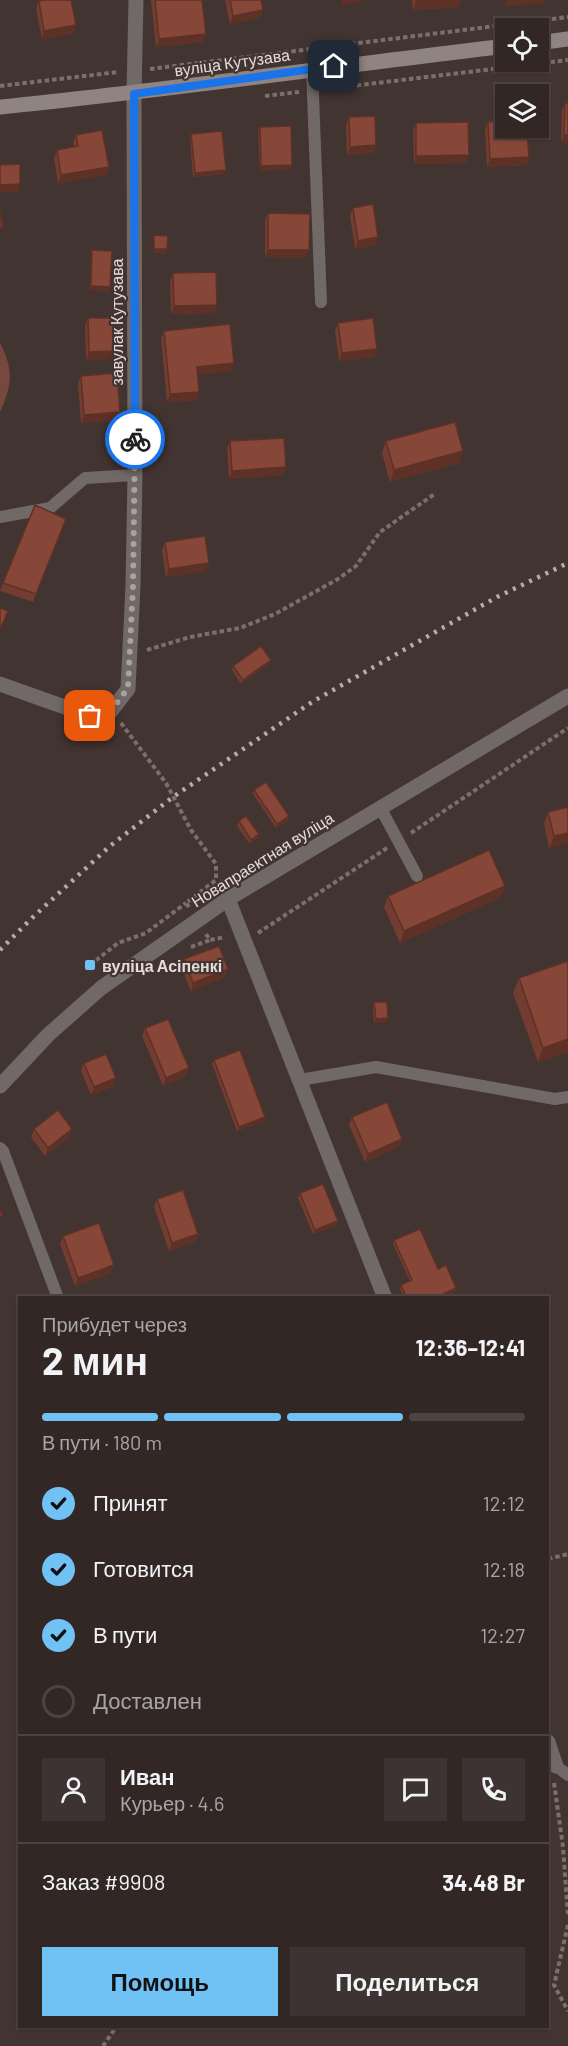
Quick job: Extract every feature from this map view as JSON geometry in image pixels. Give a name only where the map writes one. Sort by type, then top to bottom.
[{"type":"main road","points":[[549,42],[568,39]]},
{"type":"main road","name":"вуліца Кутузава","points":[[0,107],[134,94],[312,69],[495,47]]},
{"type":"street","name":"завулак Кутузава","points":[[111,711],[128,688],[133,586],[136,0]]},
{"type":"street","points":[[0,684],[90,716],[111,711]]},
{"type":"street","name":"Новапраектная вуліца","points":[[0,1086],[48,1035],[101,988],[197,920],[380,807],[568,696]]},
{"type":"street","points":[[228,899],[384,1296]]},
{"type":"street","points":[[549,1744],[562,1770]]},
{"type":"lane","points":[[312,69],[321,302]]},
{"type":"lane","points":[[0,517],[50,508],[85,478],[135,476]]},
{"type":"lane","points":[[380,807],[417,876]]},
{"type":"lane","points":[[300,1080],[376,1067],[555,1099],[568,1097]]},
{"type":"lane","points":[[0,1148],[57,1296]]},
{"type":"path","points":[[0,86],[568,17]]},
{"type":"path","points":[[253,97],[568,60]]},
{"type":"path","points":[[129,656],[190,637],[240,628],[275,614],[338,579],[356,566],[380,532],[436,492]]},
{"type":"path","points":[[90,965],[118,943],[146,933],[216,880],[216,864],[190,830],[166,783],[111,711]]},
{"type":"path","points":[[186,903],[210,940],[228,937],[232,939],[236,948],[568,729]]},
{"type":"path","points":[[549,1559],[568,1554]]},
{"type":"path","points":[[549,1791],[562,1770]]},
{"type":"path","points":[[553,1788],[563,1846],[568,1916]]},
{"type":"path","points":[[568,1925],[554,1985],[568,2011]]},
{"type":"path","points":[[103,2046],[116,2028]]},
{"type":"shaded area","points":[[0,343],[8,361],[10,378],[0,412]]},
{"type":"building","points":[[71,0],[76,25],[44,31],[39,1]]},
{"type":"building","points":[[155,0],[202,0],[206,34],[159,39]]},
{"type":"building","points":[[230,0],[261,0],[263,10],[233,16]]},
{"type":"building","points":[[416,0],[441,0],[416,2]]},
{"type":"building","points":[[565,103],[568,103],[568,135],[564,135]]},
{"type":"building","points":[[375,116],[376,145],[350,147],[349,117]]},
{"type":"building","points":[[468,122],[469,155],[416,156],[416,123]]},
{"type":"building","points":[[488,122],[495,122],[495,138],[528,138],[529,157],[490,159]]},
{"type":"building","points":[[291,126],[292,165],[261,166],[260,127]]},
{"type":"building","points":[[102,130],[109,167],[61,175],[57,150],[78,146],[76,135]]},
{"type":"building","points":[[222,131],[226,170],[195,173],[191,134]]},
{"type":"building","points":[[20,164],[20,184],[0,185],[0,165]]},
{"type":"building","points":[[373,204],[378,237],[358,241],[353,208]]},
{"type":"building","points":[[0,209],[3,227],[0,228]]},
{"type":"building","points":[[268,213],[310,214],[309,250],[268,250]]},
{"type":"building","points":[[154,235],[168,236],[167,249],[154,249]]},
{"type":"building","points":[[92,250],[112,251],[110,287],[91,286]]},
{"type":"building","points":[[216,272],[217,305],[174,306],[173,273]]},
{"type":"building","points":[[88,318],[113,318],[113,351],[89,352]]},
{"type":"building","points":[[373,318],[377,349],[342,353],[338,323]]},
{"type":"building","points":[[230,324],[234,363],[197,367],[199,392],[170,394],[164,331]]},
{"type":"building","points":[[117,373],[120,412],[84,415],[81,376]]},
{"type":"building","points":[[455,422],[463,451],[394,470],[386,441]]},
{"type":"building","points":[[284,438],[286,467],[232,471],[230,441]]},
{"type":"building","points":[[35,505],[66,519],[36,594],[3,583]]},
{"type":"building","points":[[205,536],[209,563],[169,569],[165,542]]},
{"type":"building","points":[[0,608],[8,611],[0,630]]},
{"type":"building","points":[[261,646],[271,660],[243,680],[233,666]]},
{"type":"building","points":[[266,782],[289,816],[277,824],[254,790]]},
{"type":"building","points":[[568,807],[568,833],[554,836],[548,812]]},
{"type":"building","points":[[246,816],[259,834],[251,840],[239,821]]},
{"type":"building","points":[[489,850],[505,886],[404,931],[388,896]]},
{"type":"building","points":[[219,946],[228,969],[193,983],[184,959]]},
{"type":"building","points":[[568,961],[568,1039],[543,1048],[519,978]]},
{"type":"building","points":[[374,1002],[387,1002],[388,1018],[376,1019]]},
{"type":"building","points":[[168,1019],[189,1068],[166,1078],[145,1028]]},
{"type":"building","points":[[240,1050],[265,1117],[239,1127],[214,1060]]},
{"type":"building","points":[[106,1054],[116,1078],[94,1087],[84,1063]]},
{"type":"building","points":[[387,1102],[402,1139],[368,1154],[352,1117]]},
{"type":"building","points":[[58,1110],[72,1129],[48,1148],[34,1129]]},
{"type":"building","points":[[323,1184],[338,1221],[315,1230],[300,1193]]},
{"type":"building","points":[[183,1190],[198,1234],[172,1243],[157,1199]]},
{"type":"building","points":[[99,1223],[114,1265],[78,1278],[63,1236]]},
{"type":"building","points":[[420,1229],[438,1269],[446,1265],[456,1288],[439,1296],[406,1296],[401,1285],[412,1280],[394,1240]]},
{"type":"railway","points":[[0,950],[110,846],[173,797],[312,702],[497,597],[568,563]]},
{"type":"way so far","points":[[90,716],[111,711],[128,688],[133,586],[135,439]]},
{"type":"place","name":"вуліца Асіпенкі","points":[[90,965]]},
{"type":"route","points":[[135,439],[134,94],[334,66]]}]
